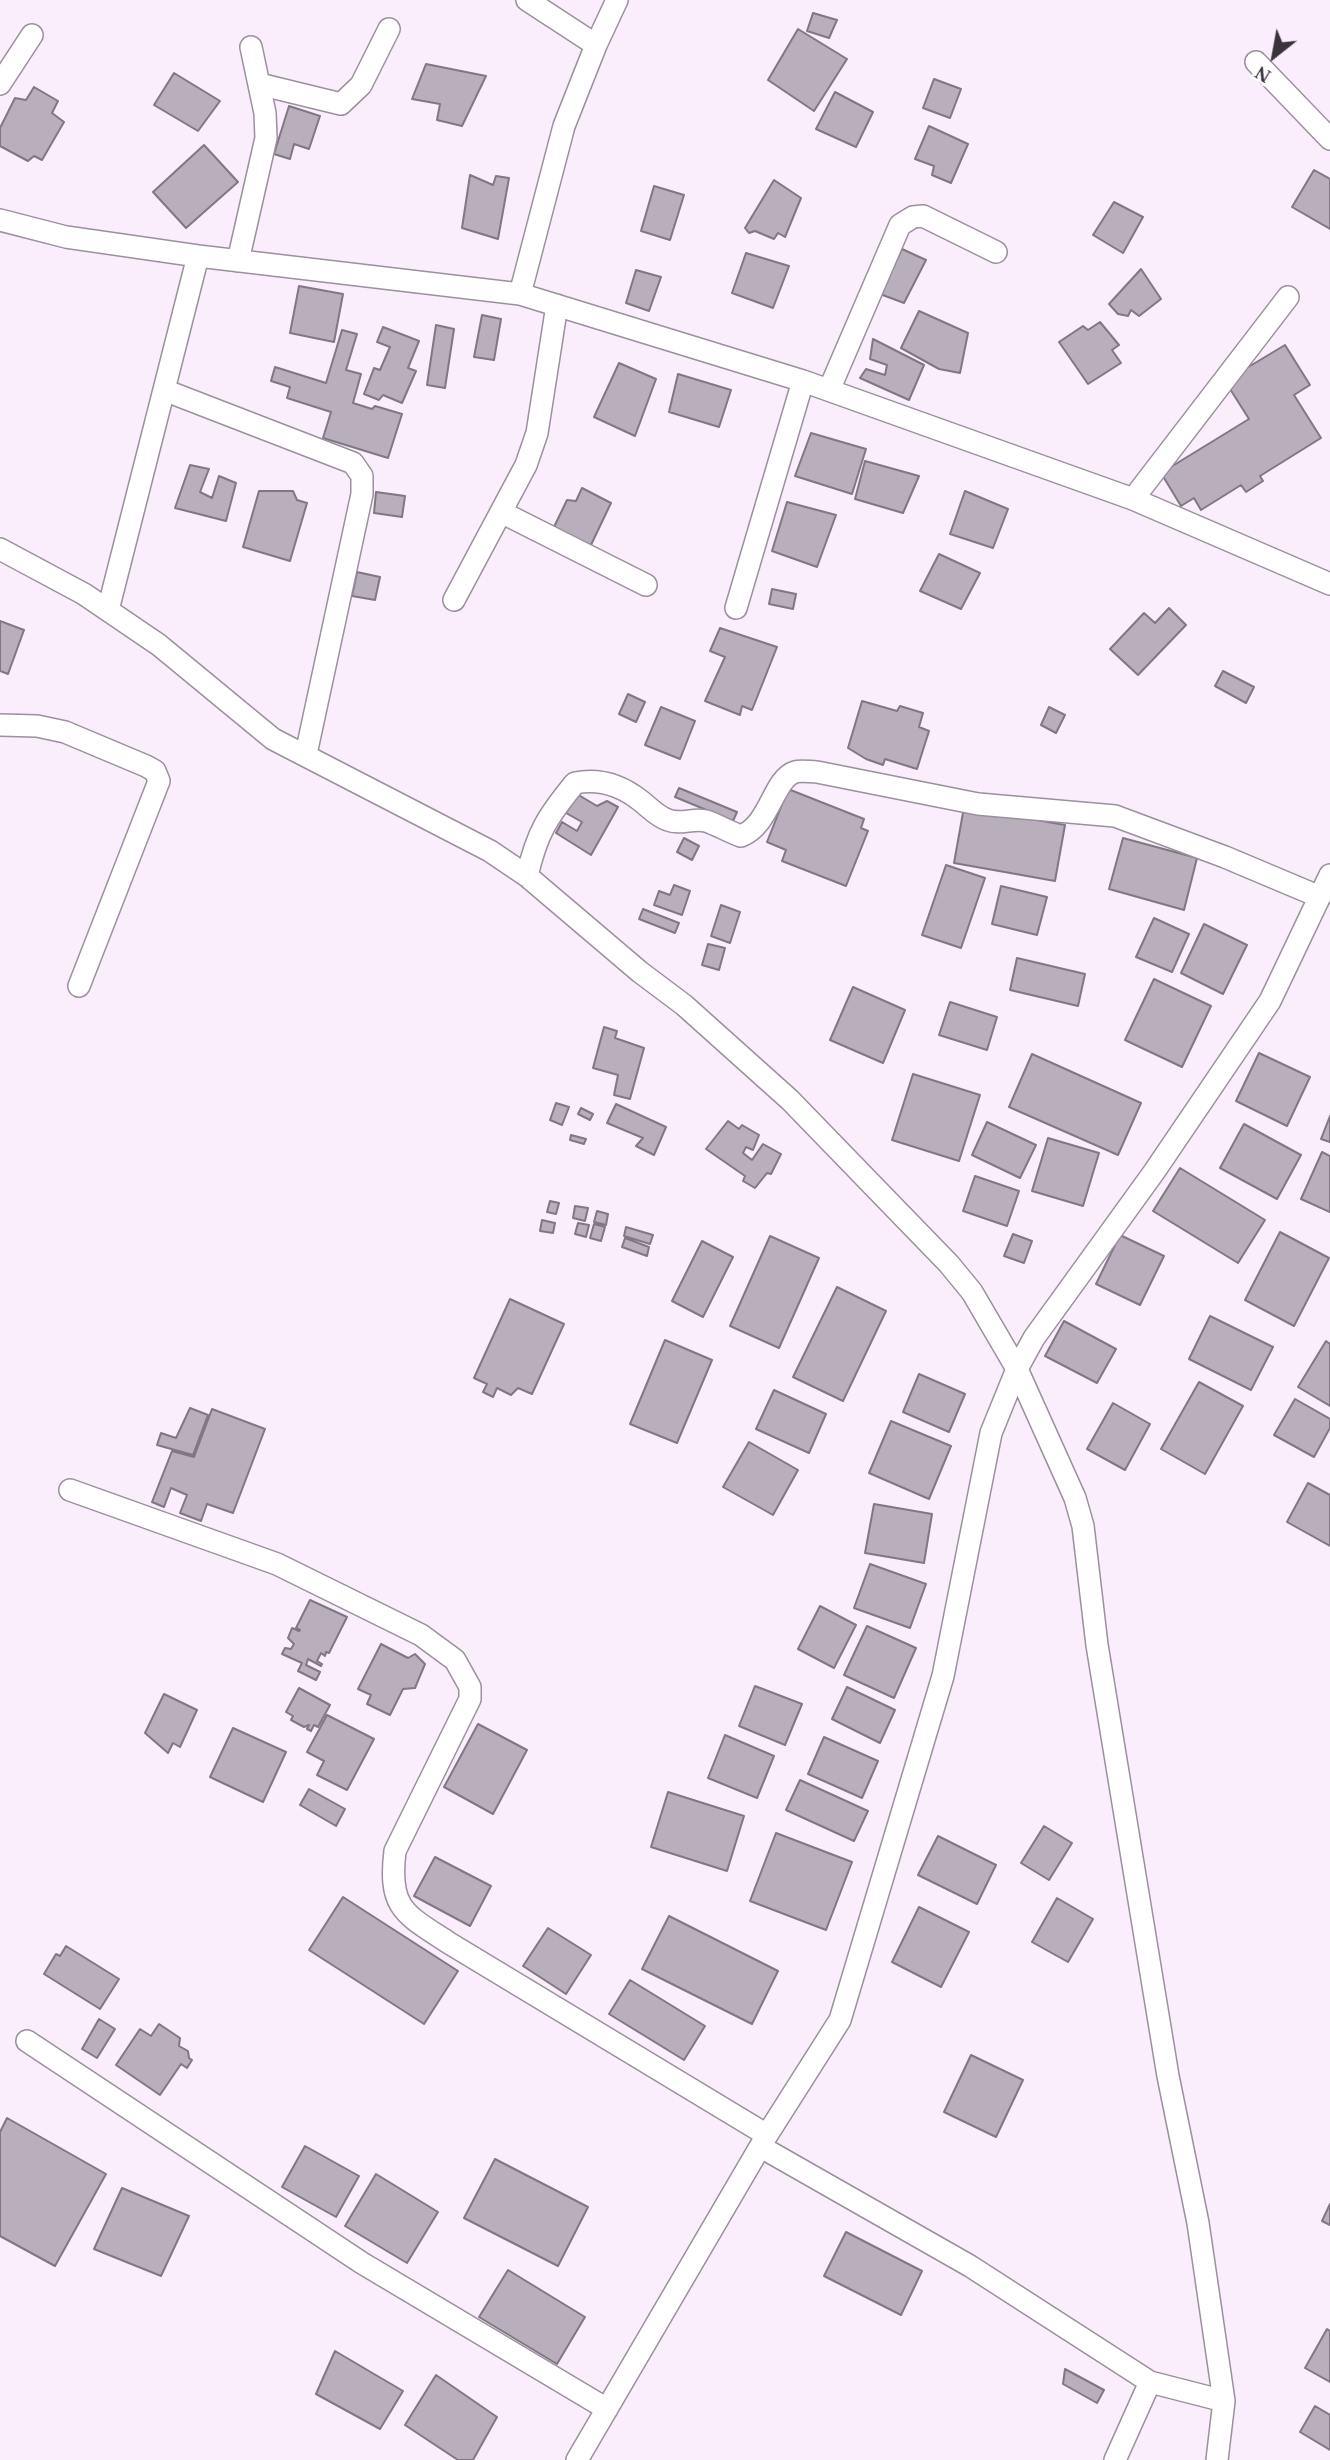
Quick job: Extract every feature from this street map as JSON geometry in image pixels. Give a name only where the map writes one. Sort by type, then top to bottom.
[{"type":"street","points":[[527,0],[596,45]]},
{"type":"street","points":[[520,294],[564,127],[617,0]]},
{"type":"street","points":[[259,84],[341,104],[361,85],[389,29]]},
{"type":"street","points":[[0,84],[32,35]]},
{"type":"street","points":[[238,261],[267,138],[265,113],[251,47]]},
{"type":"street","points":[[1256,62],[1330,139]]},
{"type":"street","points":[[828,390],[901,225],[913,217],[923,216],[996,253]]},
{"type":"street","points":[[0,220],[66,237],[198,256],[520,294],[803,381],[1133,499],[1330,584]]},
{"type":"street","points":[[108,610],[198,256]]},
{"type":"street","points":[[1133,499],[1288,297]]},
{"type":"street","points":[[454,600],[526,465],[537,433],[557,305]]},
{"type":"street","points":[[736,608],[803,381]]},
{"type":"street","points":[[164,390],[353,463],[362,477],[362,494],[306,754]]},
{"type":"street","points":[[501,512],[646,585]]},
{"type":"street","points":[[0,549],[84,594],[159,645],[274,739],[490,851],[527,876],[640,972],[684,1005],[790,1100],[949,1264],[972,1292],[1017,1369],[1075,1498],[1083,1526],[1097,1646],[1168,2076],[1198,2223],[1224,2401],[1217,2460]]},
{"type":"street","points":[[0,726],[37,726],[65,732],[146,765],[155,771],[159,781],[79,986]]},
{"type":"street","points":[[527,876],[534,844],[551,812],[575,783],[591,780],[612,783],[638,798],[666,820],[707,821],[741,836],[758,825],[785,778],[795,772],[817,772],[978,804],[1115,816],[1225,857],[1320,897]]},
{"type":"street","points":[[577,2460],[764,2141],[840,2020],[847,2003],[943,1676],[991,1433],[1017,1369],[1034,1338],[1154,1172],[1270,1001],[1330,875]]},
{"type":"street","points":[[70,1490],[277,1564],[421,1635],[455,1660],[470,1687],[470,1699],[395,1851],[392,1873],[394,1889],[400,1906],[408,1917],[764,2141],[970,2266],[1150,2382],[1224,2401]]},
{"type":"street","points":[[27,2041],[362,2263],[607,2409]]},
{"type":"street","points":[[1115,2460],[1150,2382]]},
{"type":"building","points":[[813,13],[837,20],[829,38],[807,31]]},
{"type":"building","points":[[798,29],[847,59],[814,111],[768,80]]},
{"type":"building","points":[[426,64],[486,76],[462,126],[437,120],[440,104],[412,99]]},
{"type":"building","points":[[174,73],[220,101],[198,131],[154,105]]},
{"type":"building","points":[[934,79],[961,89],[950,118],[923,108]]},
{"type":"building","points":[[34,87],[58,101],[52,113],[64,122],[42,160],[34,156],[28,161],[0,146],[0,128],[15,98],[26,100]]},
{"type":"building","points":[[835,92],[873,112],[856,147],[816,129]]},
{"type":"building","points":[[289,106],[320,116],[309,149],[294,144],[290,159],[274,154]]},
{"type":"building","points":[[929,126],[968,144],[951,183],[932,175],[934,166],[915,159]]},
{"type":"building","points":[[204,145],[238,182],[186,228],[153,192]]},
{"type":"building","points":[[1314,170],[1330,179],[1330,229],[1292,207]]},
{"type":"building","points":[[470,175],[493,185],[496,176],[509,178],[498,239],[462,228]]},
{"type":"building","points":[[774,180],[801,198],[785,237],[778,233],[774,239],[755,231],[749,233],[745,228]]},
{"type":"building","points":[[654,186],[684,195],[670,240],[641,231]]},
{"type":"building","points":[[1114,202],[1143,217],[1123,253],[1093,235]]},
{"type":"building","points":[[902,249],[926,260],[904,303],[880,294]]},
{"type":"building","points":[[746,253],[789,266],[773,308],[732,293]]},
{"type":"building","points":[[1141,269],[1161,299],[1139,316],[1131,310],[1128,316],[1118,314],[1109,304]]},
{"type":"building","points":[[636,270],[661,277],[649,311],[626,303]]},
{"type":"building","points":[[299,286],[343,294],[334,342],[290,333]]},
{"type":"building","points":[[919,311],[968,333],[960,373],[939,369],[901,348]]},
{"type":"building","points":[[482,315],[501,319],[494,360],[474,357]]},
{"type":"building","points":[[1100,322],[1119,345],[1112,350],[1121,363],[1088,384],[1059,342],[1083,326],[1088,330]]},
{"type":"building","points":[[436,325],[454,329],[445,388],[427,385]]},
{"type":"building","points":[[383,327],[419,341],[408,368],[416,371],[402,403],[383,395],[379,400],[364,394],[374,368],[380,370],[390,347],[377,342]]},
{"type":"building","points":[[342,330],[357,334],[346,370],[361,374],[353,403],[402,414],[388,458],[323,438],[331,412],[287,398],[290,387],[271,381],[275,367],[326,383]]},
{"type":"building","points":[[873,339],[924,365],[909,400],[860,378],[866,369],[885,375],[887,365],[870,359]]},
{"type":"building","points":[[1285,345],[1310,385],[1294,395],[1321,438],[1260,476],[1263,481],[1246,492],[1241,485],[1201,510],[1194,498],[1181,506],[1161,473],[1249,419],[1225,381]]},
{"type":"building","points":[[619,363],[656,379],[635,436],[594,417]]},
{"type":"building","points":[[678,374],[731,390],[719,427],[669,412]]},
{"type":"building","points":[[811,433],[866,449],[852,494],[795,476]]},
{"type":"building","points":[[865,461],[919,476],[903,513],[855,499]]},
{"type":"building","points":[[190,465],[209,469],[200,492],[212,498],[219,476],[236,483],[226,521],[175,508]]},
{"type":"building","points":[[582,488],[611,503],[590,547],[553,529],[567,500],[576,501]]},
{"type":"building","points":[[259,491],[293,491],[297,500],[307,503],[290,561],[243,547]]},
{"type":"building","points":[[965,491],[1008,509],[993,548],[950,534]]},
{"type":"building","points":[[376,492],[405,496],[402,517],[374,513]]},
{"type":"building","points":[[787,502],[836,515],[817,567],[772,551]]},
{"type":"building","points":[[939,554],[980,573],[961,609],[920,591]]},
{"type":"building","points":[[357,572],[380,577],[375,600],[352,596]]},
{"type":"building","points":[[772,589],[796,594],[793,609],[769,604]]},
{"type":"building","points":[[1169,608],[1186,625],[1138,675],[1110,649],[1144,613],[1155,623]]},
{"type":"building","points":[[0,621],[24,630],[8,674],[0,671]]},
{"type":"building","points":[[720,628],[777,647],[752,710],[742,706],[740,715],[705,701],[725,657],[710,651]]},
{"type":"building","points":[[1223,671],[1254,687],[1246,703],[1215,686]]},
{"type":"building","points":[[628,694],[645,702],[636,722],[619,714]]},
{"type":"building","points":[[862,701],[897,711],[900,706],[923,713],[919,727],[929,731],[917,769],[885,759],[883,765],[848,748]]},
{"type":"building","points":[[661,707],[695,721],[680,759],[645,745]]},
{"type":"building","points":[[1049,707],[1065,715],[1056,733],[1041,725]]},
{"type":"building","points":[[679,788],[737,812],[733,821],[675,797]]},
{"type":"building","points":[[788,789],[864,819],[861,828],[868,831],[846,886],[782,861],[786,850],[767,842]]},
{"type":"building","points":[[577,794],[597,806],[607,801],[618,807],[591,855],[556,833],[562,822],[577,831],[582,822],[566,813]]},
{"type":"building","points":[[964,807],[1065,825],[1055,881],[954,863]]},
{"type":"building","points":[[684,838],[699,846],[692,860],[677,852]]},
{"type":"building","points":[[1123,838],[1197,858],[1184,910],[1109,889]]},
{"type":"building","points":[[946,865],[985,878],[961,948],[922,935]]},
{"type":"building","points":[[674,885],[690,891],[682,915],[654,905],[659,891],[670,895]]},
{"type":"building","points":[[1001,886],[1047,897],[1037,935],[992,924]]},
{"type":"building","points":[[721,905],[740,912],[730,943],[711,936]]},
{"type":"building","points":[[643,909],[679,923],[675,933],[639,919]]},
{"type":"building","points":[[1154,918],[1189,934],[1172,972],[1136,957]]},
{"type":"building","points":[[1204,924],[1247,945],[1223,994],[1181,973]]},
{"type":"building","points":[[708,944],[725,948],[719,970],[702,965]]},
{"type":"building","points":[[1017,958],[1085,974],[1078,1006],[1010,990]]},
{"type":"building","points":[[1154,979],[1211,1006],[1182,1067],[1125,1040]]},
{"type":"building","points":[[853,987],[905,1010],[883,1063],[830,1040]]},
{"type":"building","points":[[950,1002],[997,1017],[987,1050],[939,1035]]},
{"type":"building","points":[[604,1027],[617,1031],[615,1038],[644,1048],[630,1099],[614,1095],[618,1075],[593,1068]]},
{"type":"building","points":[[1259,1053],[1310,1077],[1287,1126],[1236,1101]]},
{"type":"building","points":[[1032,1054],[1141,1103],[1118,1155],[1009,1107]]},
{"type":"building","points":[[913,1074],[980,1095],[959,1161],[892,1140]]},
{"type":"building","points":[[556,1103],[569,1107],[562,1125],[550,1120]]},
{"type":"building","points":[[616,1104],[666,1127],[654,1155],[636,1146],[643,1138],[607,1123]]},
{"type":"building","points":[[581,1108],[593,1114],[590,1120],[578,1114]]},
{"type":"building","points":[[1330,1116],[1330,1142],[1321,1139]]},
{"type":"building","points":[[728,1121],[739,1129],[742,1125],[759,1135],[753,1150],[746,1147],[743,1153],[752,1160],[763,1144],[781,1154],[771,1174],[767,1173],[755,1188],[743,1181],[745,1176],[706,1149]]},
{"type":"building","points":[[987,1122],[1036,1145],[1020,1178],[972,1155]]},
{"type":"building","points":[[1244,1124],[1301,1155],[1277,1199],[1220,1168]]},
{"type":"building","points":[[571,1135],[586,1139],[584,1144],[570,1140]]},
{"type":"building","points":[[1048,1138],[1099,1153],[1083,1206],[1032,1191]]},
{"type":"building","points":[[1322,1152],[1330,1156],[1330,1212],[1301,1199]]},
{"type":"building","points":[[1180,1168],[1265,1220],[1238,1263],[1153,1211]]},
{"type":"building","points":[[975,1176],[1019,1191],[1007,1226],[963,1211]]},
{"type":"building","points":[[550,1201],[559,1203],[556,1214],[547,1212]]},
{"type":"building","points":[[575,1206],[588,1208],[585,1221],[573,1218]]},
{"type":"building","points":[[597,1211],[608,1214],[606,1225],[594,1222]]},
{"type":"building","points":[[542,1220],[555,1223],[553,1233],[540,1231]]},
{"type":"building","points":[[578,1223],[589,1225],[586,1237],[575,1234]]},
{"type":"building","points":[[594,1224],[605,1227],[601,1241],[590,1238]]},
{"type":"building","points":[[626,1227],[653,1235],[650,1244],[624,1236]]},
{"type":"building","points":[[1280,1232],[1329,1258],[1294,1326],[1245,1300]]},
{"type":"building","points":[[1013,1234],[1032,1241],[1024,1263],[1004,1256]]},
{"type":"building","points":[[1120,1235],[1164,1256],[1140,1305],[1096,1284]]},
{"type":"building","points":[[770,1236],[819,1258],[779,1348],[730,1326]]},
{"type":"building","points":[[625,1238],[649,1247],[647,1256],[622,1247]]},
{"type":"building","points":[[702,1241],[733,1257],[703,1317],[672,1301]]},
{"type":"building","points":[[837,1287],[886,1311],[843,1401],[793,1377]]},
{"type":"building","points":[[510,1299],[564,1324],[532,1394],[518,1388],[511,1395],[497,1388],[493,1397],[483,1392],[487,1384],[474,1378]]},
{"type":"building","points":[[1210,1316],[1273,1347],[1251,1390],[1189,1359]]},
{"type":"building","points":[[1064,1321],[1116,1349],[1097,1383],[1045,1356]]},
{"type":"building","points":[[665,1340],[712,1360],[677,1443],[630,1424]]},
{"type":"building","points":[[1326,1341],[1330,1344],[1330,1406],[1298,1387]]},
{"type":"building","points":[[919,1374],[965,1394],[949,1432],[903,1412]]},
{"type":"building","points":[[1199,1382],[1243,1406],[1205,1474],[1161,1449]]},
{"type":"building","points":[[774,1390],[826,1414],[809,1453],[756,1429]]},
{"type":"building","points":[[1295,1399],[1330,1419],[1330,1428],[1314,1457],[1274,1435]]},
{"type":"building","points":[[1113,1403],[1150,1424],[1125,1470],[1087,1449]]},
{"type":"building","points":[[190,1408],[208,1415],[193,1455],[157,1445],[161,1433],[176,1438]]},
{"type":"building","points":[[212,1409],[265,1429],[233,1513],[207,1504],[201,1521],[180,1513],[187,1495],[171,1488],[164,1507],[152,1502],[172,1451],[194,1457]]},
{"type":"building","points":[[891,1421],[951,1446],[929,1499],[869,1473]]},
{"type":"building","points":[[749,1442],[798,1470],[773,1515],[723,1487]]},
{"type":"building","points":[[1308,1483],[1330,1495],[1330,1546],[1287,1522]]},
{"type":"building","points":[[874,1504],[932,1514],[924,1563],[865,1553]]},
{"type":"building","points":[[870,1564],[926,1584],[910,1628],[854,1608]]},
{"type":"building","points":[[310,1600],[347,1617],[329,1653],[326,1652],[325,1656],[321,1653],[317,1661],[321,1666],[308,1659],[306,1665],[320,1672],[316,1680],[298,1671],[302,1663],[282,1654],[285,1648],[291,1649],[294,1644],[288,1638],[292,1628],[300,1630],[296,1628]]},
{"type":"building","points":[[820,1606],[856,1625],[834,1668],[798,1649]]},
{"type":"building","points":[[867,1626],[916,1648],[894,1698],[844,1675]]},
{"type":"building","points":[[381,1644],[408,1658],[415,1654],[425,1664],[415,1688],[403,1689],[390,1715],[367,1704],[371,1695],[358,1689]]},
{"type":"building","points":[[755,1686],[802,1704],[785,1745],[739,1726]]},
{"type":"building","points":[[847,1687],[895,1710],[880,1743],[832,1719]]},
{"type":"building","points":[[299,1688],[330,1705],[318,1727],[314,1725],[311,1731],[307,1729],[309,1725],[304,1727],[291,1720],[293,1716],[286,1712]]},
{"type":"building","points":[[164,1694],[197,1710],[180,1747],[173,1743],[168,1753],[145,1733]]},
{"type":"building","points":[[327,1715],[374,1739],[347,1790],[317,1775],[324,1761],[307,1752]]},
{"type":"building","points":[[478,1724],[527,1750],[493,1814],[444,1787]]},
{"type":"building","points":[[233,1728],[286,1752],[263,1802],[210,1777]]},
{"type":"building","points":[[725,1735],[774,1756],[757,1798],[708,1778]]},
{"type":"building","points":[[824,1737],[878,1761],[862,1798],[808,1774]]},
{"type":"building","points":[[800,1780],[868,1811],[854,1841],[786,1810]]},
{"type":"building","points":[[309,1789],[345,1809],[336,1826],[300,1805]]},
{"type":"building","points":[[668,1792],[744,1816],[727,1871],[651,1847]]},
{"type":"building","points":[[1044,1826],[1072,1843],[1049,1880],[1021,1863]]},
{"type":"building","points":[[776,1833],[852,1862],[826,1930],[750,1901]]},
{"type":"building","points":[[938,1836],[996,1865],[977,1904],[918,1875]]},
{"type":"building","points":[[435,1857],[491,1886],[470,1926],[414,1896]]},
{"type":"building","points":[[343,1897],[458,1971],[424,2024],[309,1950]]},
{"type":"building","points":[[1057,1898],[1093,1919],[1068,1962],[1032,1942]]},
{"type":"building","points":[[919,1907],[969,1932],[941,1987],[892,1962]]},
{"type":"building","points":[[669,1916],[778,1971],[752,2024],[642,1969]]},
{"type":"building","points":[[548,1928],[591,1955],[566,1994],[523,1966]]},
{"type":"building","points":[[66,1946],[119,1979],[100,2009],[44,1974],[56,1954],[60,1956]]},
{"type":"building","points":[[630,1980],[705,2026],[684,2060],[609,2014]]},
{"type":"building","points":[[99,2019],[115,2029],[97,2058],[82,2049]]},
{"type":"building","points":[[159,2024],[180,2038],[179,2046],[188,2051],[192,2060],[187,2068],[181,2064],[160,2095],[116,2065],[140,2029],[151,2036]]},
{"type":"building","points":[[971,2055],[1023,2080],[996,2137],[944,2112]]},
{"type":"building","points":[[7,2118],[106,2174],[55,2266],[0,2236],[0,2132]]},
{"type":"building","points":[[305,2146],[359,2176],[336,2217],[282,2187]]},
{"type":"building","points":[[495,2159],[588,2207],[558,2266],[464,2218]]},
{"type":"building","points":[[376,2174],[438,2212],[407,2263],[345,2226]]},
{"type":"building","points":[[122,2188],[189,2216],[161,2276],[94,2249]]},
{"type":"building","points":[[1330,2204],[1330,2225],[1322,2221]]},
{"type":"building","points":[[846,2232],[922,2271],[901,2315],[824,2276]]},
{"type":"building","points":[[508,2270],[585,2317],[557,2364],[479,2317]]},
{"type":"building","points":[[1327,2329],[1330,2331],[1330,2382],[1305,2368]]},
{"type":"building","points":[[335,2351],[403,2391],[380,2429],[316,2394]]},
{"type":"building","points":[[1065,2369],[1104,2390],[1097,2403],[1063,2384]]},
{"type":"building","points":[[436,2375],[497,2417],[473,2460],[458,2460],[405,2425]]},
{"type":"building","points":[[1315,2406],[1330,2415],[1330,2450],[1300,2432]]}]
